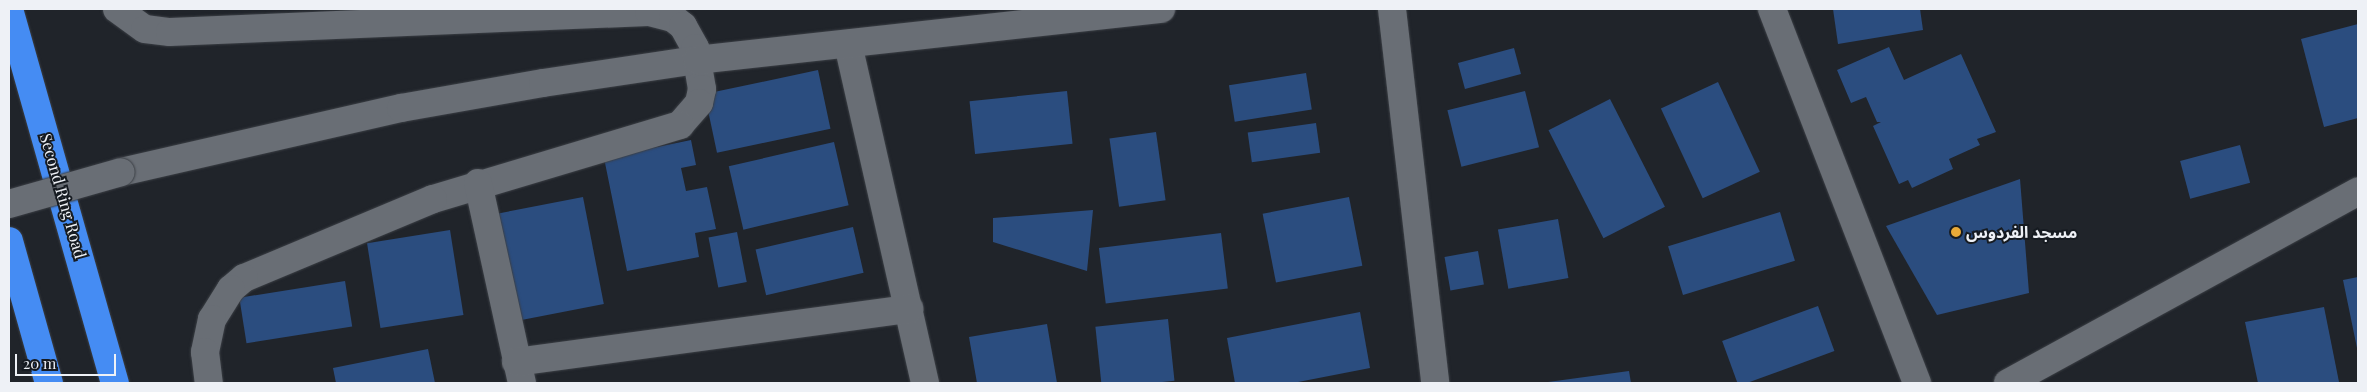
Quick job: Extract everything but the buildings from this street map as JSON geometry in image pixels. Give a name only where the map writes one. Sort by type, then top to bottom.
[{"type":"highway","name":"Second Ring Road","points":[[9,9],[115,383]]},
{"type":"highway","points":[[9,241],[48,383]]},
{"type":"street","points":[[117,9],[145,29],[170,32],[444,15],[637,11],[661,13],[683,26],[690,36],[697,60],[702,89],[699,103],[680,125],[478,183],[259,269],[244,278],[231,289],[212,319],[205,352],[209,383]]},
{"type":"street","points":[[9,204],[120,172],[401,108],[697,60],[1161,9]]},
{"type":"street","points":[[1392,9],[1434,383]]},
{"type":"street","points":[[1772,9],[1917,383]]},
{"type":"street","points":[[848,44],[925,383]]},
{"type":"street","points":[[478,183],[519,372],[909,309]]},
{"type":"street","points":[[2008,383],[2358,191]]},
{"type":"place","name":"مسجد الفردوس","points":[[1956,232]]}]
